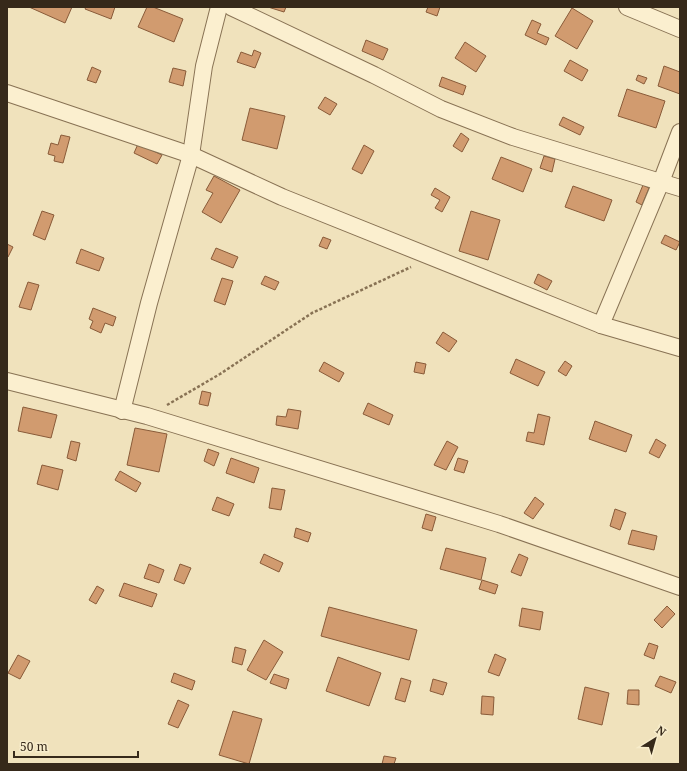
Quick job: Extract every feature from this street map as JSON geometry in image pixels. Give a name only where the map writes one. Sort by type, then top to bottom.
[{"type":"street","points":[[122,411],[149,304],[191,155],[204,66],[219,7]]},
{"type":"street","points":[[231,7],[374,74],[441,109],[512,137],[680,188]]},
{"type":"street","points":[[627,7],[680,29]]},
{"type":"street","points":[[7,93],[191,155],[282,197],[601,325],[680,348]]},
{"type":"street","points":[[601,325],[661,182],[680,132]]},
{"type":"street","points":[[7,381],[122,411],[147,416],[499,524],[680,587]]},
{"type":"path","points":[[147,416],[220,374],[312,313],[432,256]]},
{"type":"building","points":[[29,7],[72,7],[65,23]]},
{"type":"building","points":[[86,7],[115,7],[111,19],[85,9]]},
{"type":"building","points":[[147,7],[153,7],[183,19],[174,42],[138,27]]},
{"type":"building","points":[[268,7],[286,7],[284,12]]},
{"type":"building","points":[[428,7],[440,7],[437,16],[426,12]]},
{"type":"building","points":[[572,8],[593,21],[577,49],[555,36]]},
{"type":"building","points":[[532,20],[541,24],[537,33],[549,38],[546,45],[525,35]]},
{"type":"building","points":[[366,40],[388,49],[383,60],[362,51]]},
{"type":"building","points":[[465,42],[486,56],[476,72],[455,58]]},
{"type":"building","points":[[254,50],[261,53],[255,68],[237,62],[241,52],[252,56]]},
{"type":"building","points":[[570,60],[588,70],[582,81],[564,71]]},
{"type":"building","points":[[664,66],[680,72],[680,94],[658,86]]},
{"type":"building","points":[[92,67],[101,71],[96,83],[87,80]]},
{"type":"building","points":[[173,68],[186,71],[183,86],[169,82]]},
{"type":"building","points":[[638,75],[647,78],[644,84],[636,80]]},
{"type":"building","points":[[442,77],[466,86],[463,95],[439,86]]},
{"type":"building","points":[[627,89],[665,101],[656,128],[618,116]]},
{"type":"building","points":[[325,97],[337,104],[330,115],[318,108]]},
{"type":"building","points":[[250,108],[285,116],[277,149],[242,140]]},
{"type":"building","points":[[563,117],[584,127],[580,135],[559,125]]},
{"type":"building","points":[[461,133],[469,139],[462,152],[453,146]]},
{"type":"building","points":[[61,135],[70,137],[63,163],[54,161],[55,156],[48,154],[51,143],[58,145]]},
{"type":"building","points":[[138,144],[162,155],[157,164],[134,153]]},
{"type":"building","points":[[364,145],[374,151],[362,174],[352,169]]},
{"type":"building","points":[[544,156],[555,159],[552,172],[540,168]]},
{"type":"building","points":[[501,157],[532,169],[523,192],[492,179]]},
{"type":"building","points":[[214,176],[240,190],[221,223],[202,212],[213,193],[206,190]]},
{"type":"building","points":[[643,185],[649,188],[642,205],[636,202]]},
{"type":"building","points":[[573,186],[612,200],[604,221],[565,207]]},
{"type":"building","points":[[435,188],[450,197],[442,212],[435,208],[440,200],[431,195]]},
{"type":"building","points":[[42,211],[54,215],[45,240],[33,235]]},
{"type":"building","points":[[471,211],[500,220],[488,260],[459,251]]},
{"type":"building","points":[[665,235],[680,242],[676,250],[661,243]]},
{"type":"building","points":[[323,237],[331,240],[327,249],[319,246]]},
{"type":"building","points":[[7,244],[13,247],[8,257],[7,256]]},
{"type":"building","points":[[216,248],[238,257],[233,268],[211,259]]},
{"type":"building","points":[[81,249],[104,258],[99,271],[76,263]]},
{"type":"building","points":[[538,274],[552,281],[547,290],[534,283]]},
{"type":"building","points":[[265,276],[279,282],[275,290],[261,284]]},
{"type":"building","points":[[222,278],[233,281],[225,305],[214,301]]},
{"type":"building","points":[[28,282],[39,285],[31,310],[19,307]]},
{"type":"building","points":[[93,308],[116,317],[113,326],[105,323],[101,333],[90,328],[93,321],[89,319]]},
{"type":"building","points":[[443,332],[457,341],[449,352],[436,343]]},
{"type":"building","points":[[516,359],[545,372],[538,386],[510,373]]},
{"type":"building","points":[[565,361],[572,366],[566,376],[558,371]]},
{"type":"building","points":[[324,362],[344,373],[339,382],[319,371]]},
{"type":"building","points":[[416,362],[426,364],[424,374],[414,372]]},
{"type":"building","points":[[202,391],[211,393],[208,406],[199,404]]},
{"type":"building","points":[[368,403],[393,415],[389,425],[363,414]]},
{"type":"building","points":[[23,407],[57,415],[51,438],[18,431]]},
{"type":"building","points":[[288,409],[301,411],[298,429],[276,425],[277,416],[286,417]]},
{"type":"building","points":[[538,414],[550,417],[544,445],[526,441],[528,432],[534,433]]},
{"type":"building","points":[[595,421],[632,435],[626,452],[589,439]]},
{"type":"building","points":[[135,428],[167,434],[159,472],[127,465]]},
{"type":"building","points":[[656,439],[666,445],[659,458],[649,453]]},
{"type":"building","points":[[71,441],[80,443],[76,461],[67,458]]},
{"type":"building","points":[[447,441],[458,447],[446,470],[434,465]]},
{"type":"building","points":[[208,449],[219,453],[214,466],[204,461]]},
{"type":"building","points":[[231,458],[259,468],[254,483],[226,473]]},
{"type":"building","points":[[458,458],[468,461],[464,473],[454,470]]},
{"type":"building","points":[[42,465],[63,470],[58,490],[37,484]]},
{"type":"building","points":[[120,471],[141,483],[136,492],[115,480]]},
{"type":"building","points":[[272,488],[285,490],[281,510],[269,508]]},
{"type":"building","points":[[217,497],[234,504],[229,516],[212,510]]},
{"type":"building","points":[[535,497],[544,504],[533,519],[524,513]]},
{"type":"building","points":[[615,509],[626,513],[620,530],[610,526]]},
{"type":"building","points":[[426,514],[436,517],[432,531],[422,528]]},
{"type":"building","points":[[296,528],[311,533],[308,542],[294,537]]},
{"type":"building","points":[[632,530],[657,536],[654,550],[628,544]]},
{"type":"building","points":[[446,548],[486,558],[481,580],[440,569]]},
{"type":"building","points":[[264,554],[283,563],[279,572],[260,563]]},
{"type":"building","points":[[519,554],[528,558],[521,576],[511,572]]},
{"type":"building","points":[[149,564],[164,570],[159,583],[144,578]]},
{"type":"building","points":[[180,564],[191,568],[184,584],[174,580]]},
{"type":"building","points":[[482,580],[498,585],[495,594],[479,589]]},
{"type":"building","points":[[124,583],[157,594],[152,607],[119,596]]},
{"type":"building","points":[[97,586],[104,590],[96,604],[89,600]]},
{"type":"building","points":[[667,606],[675,614],[662,628],[654,620]]},
{"type":"building","points":[[329,607],[417,630],[409,660],[321,636]]},
{"type":"building","points":[[522,608],[543,612],[540,630],[519,626]]},
{"type":"building","points":[[264,640],[283,652],[266,680],[247,670]]},
{"type":"building","points":[[649,643],[658,646],[654,659],[644,655]]},
{"type":"building","points":[[235,647],[246,650],[242,665],[232,662]]},
{"type":"building","points":[[495,654],[506,659],[499,676],[488,672]]},
{"type":"building","points":[[18,655],[30,661],[20,679],[8,673]]},
{"type":"building","points":[[338,657],[381,673],[369,706],[326,691]]},
{"type":"building","points":[[174,673],[195,681],[192,690],[171,682]]},
{"type":"building","points":[[274,674],[289,679],[286,689],[270,683]]},
{"type":"building","points":[[660,676],[676,682],[671,693],[655,686]]},
{"type":"building","points":[[401,678],[411,681],[405,702],[395,699]]},
{"type":"building","points":[[433,679],[447,683],[443,695],[430,691]]},
{"type":"building","points":[[585,687],[609,693],[602,725],[578,719]]},
{"type":"building","points":[[628,690],[639,690],[639,705],[627,704]]},
{"type":"building","points":[[482,696],[494,697],[493,715],[481,714]]},
{"type":"building","points":[[178,700],[189,705],[178,728],[168,724]]},
{"type":"building","points":[[233,711],[262,719],[249,764],[219,755]]},
{"type":"building","points":[[384,756],[396,758],[394,764],[382,764]]}]
